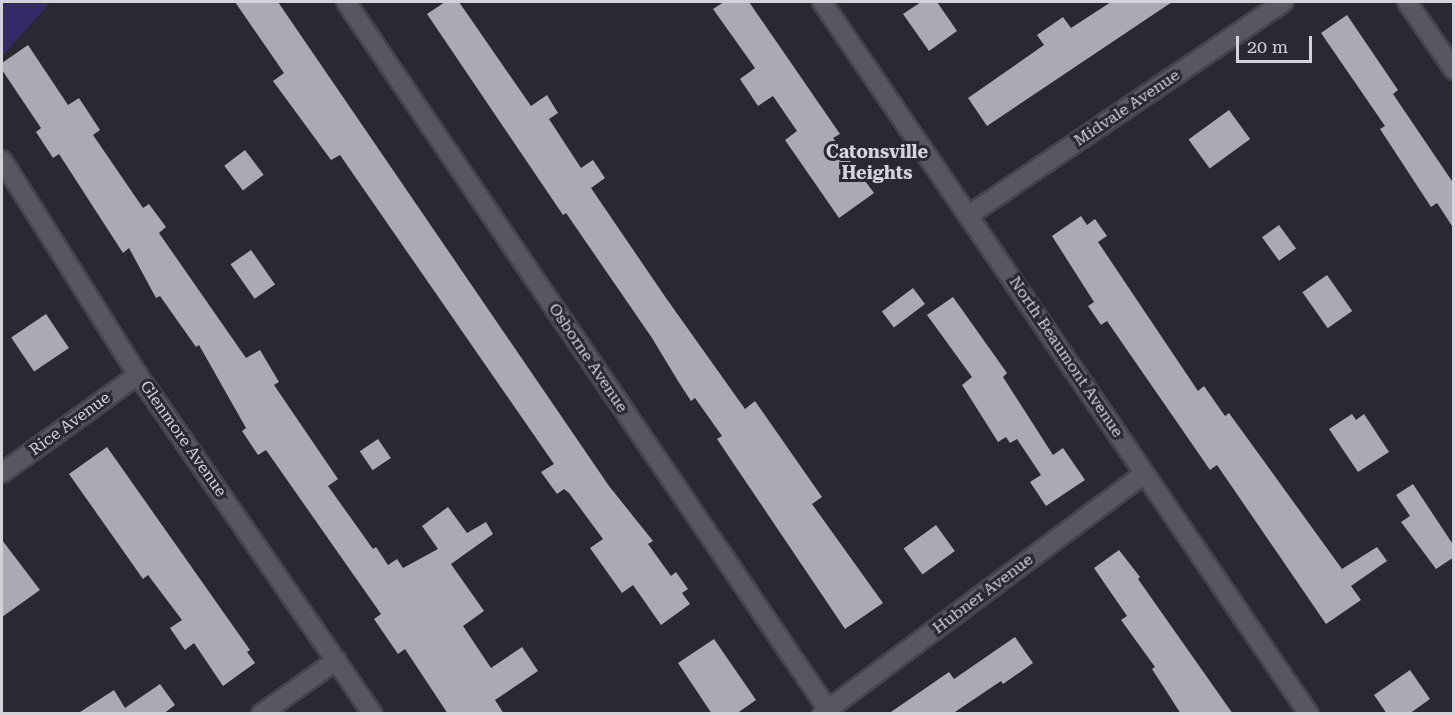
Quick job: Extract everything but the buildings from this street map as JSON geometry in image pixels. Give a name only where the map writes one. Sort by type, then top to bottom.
[{"type":"street","name":"Osborne Avenue","points":[[346,2],[827,712]]},
{"type":"street","name":"North Beaumont Avenue","points":[[822,2],[1309,714]]},
{"type":"street","name":"Midvale Avenue","points":[[969,215],[1284,2]]},
{"type":"street","points":[[1407,2],[1454,70]]},
{"type":"street","name":"Glenmore Avenue","points":[[2,160],[138,375],[373,714]]},
{"type":"street","name":"Rice Avenue","points":[[2,473],[138,375]]},
{"type":"street","name":"Hubner Avenue","points":[[827,712],[1144,474]]},
{"type":"street","points":[[261,714],[337,660]]},
{"type":"shaded area","points":[[2,2],[51,2],[2,56]]},
{"type":"district","name":"Catonsville Heights","points":[[877,163]]}]
